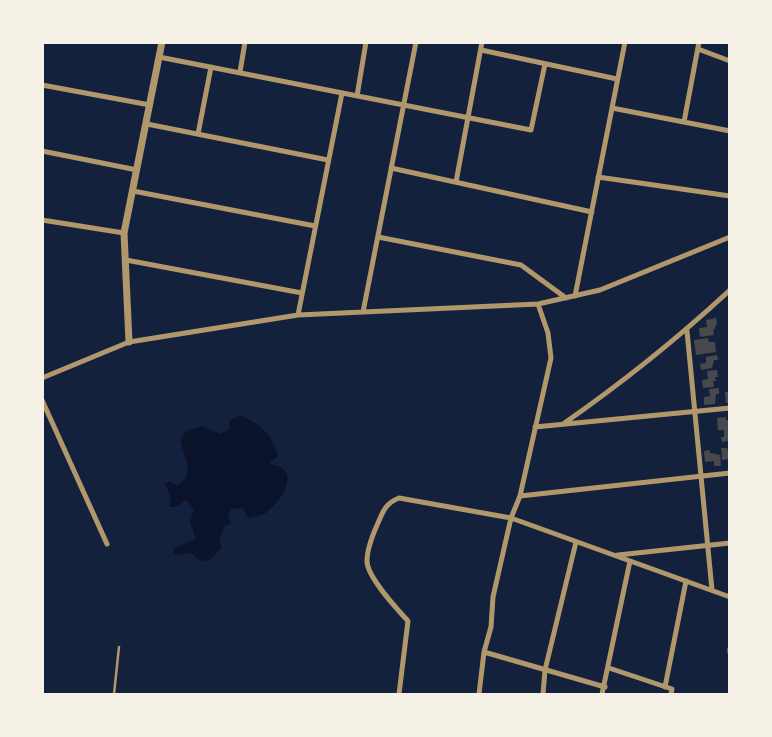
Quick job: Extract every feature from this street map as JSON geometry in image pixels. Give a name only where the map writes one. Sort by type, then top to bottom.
[{"type":"street","points":[[240,72],[246,42]]},
{"type":"street","points":[[357,96],[366,42]]},
{"type":"street","points":[[363,312],[416,42]]},
{"type":"street","points":[[456,182],[482,42]]},
{"type":"street","points":[[575,296],[625,42]]},
{"type":"street","points":[[684,122],[699,42]]},
{"type":"street","points":[[130,342],[124,233],[162,43]]},
{"type":"street","points":[[698,49],[730,61]]},
{"type":"street","points":[[481,50],[618,79]]},
{"type":"street","points":[[159,57],[531,130],[545,64]]},
{"type":"street","points":[[198,134],[211,67]]},
{"type":"street","points":[[42,85],[150,105]]},
{"type":"street","points":[[298,314],[342,93]]},
{"type":"street","points":[[612,108],[730,131]]},
{"type":"street","points":[[147,124],[328,160]]},
{"type":"street","points":[[42,151],[137,170]]},
{"type":"street","points":[[391,168],[592,212]]},
{"type":"street","points":[[598,177],[730,196]]},
{"type":"street","points":[[133,191],[315,226]]},
{"type":"street","points":[[42,220],[124,233]]},
{"type":"street","points":[[378,237],[521,266],[566,298]]},
{"type":"street","points":[[42,378],[130,342],[298,314],[538,304],[600,290],[730,237]]},
{"type":"street","points":[[126,260],[302,293]]},
{"type":"street","points":[[563,424],[609,392],[686,331],[730,290]]},
{"type":"street","points":[[479,694],[494,597],[511,518],[520,496],[551,358],[548,333],[538,304]]},
{"type":"street","points":[[686,331],[712,590]]},
{"type":"street","points":[[42,400],[107,544]]},
{"type":"street","points":[[535,427],[730,408]]},
{"type":"street","points":[[520,496],[730,473]]},
{"type":"street","points":[[399,694],[408,621],[388,599],[367,561],[373,535],[384,508],[391,501],[399,498],[511,518],[730,597]]},
{"type":"street","points":[[543,694],[545,670],[576,542]]},
{"type":"street","points":[[615,556],[730,543]]},
{"type":"street","points":[[602,694],[605,688],[630,561]]},
{"type":"street","points":[[665,687],[686,581]]},
{"type":"street","points":[[484,652],[605,688]]},
{"type":"street","points":[[609,668],[672,689],[671,694]]},
{"type":"lane","points":[[114,694],[119,647]]},
{"type":"water","points":[[240,415],[264,430],[272,441],[278,456],[269,463],[280,467],[286,472],[288,480],[284,492],[272,508],[262,515],[248,518],[243,508],[231,509],[228,516],[231,523],[225,526],[219,541],[222,547],[210,560],[200,561],[191,553],[173,555],[174,548],[196,539],[190,522],[194,509],[186,500],[176,507],[169,507],[171,497],[165,484],[170,481],[177,486],[186,477],[188,466],[180,440],[186,431],[202,426],[220,434],[230,429],[229,421]]},
{"type":"building","points":[[716,318],[717,325],[713,330],[714,335],[700,337],[699,328],[707,327],[706,320]]},
{"type":"building","points":[[708,338],[709,342],[715,342],[716,352],[696,355],[694,340]]},
{"type":"building","points":[[717,355],[718,360],[714,360],[712,368],[701,370],[700,364],[706,363],[706,357]]},
{"type":"building","points":[[717,370],[718,377],[715,377],[716,381],[713,381],[714,387],[703,388],[702,380],[708,379],[707,371]]},
{"type":"building","points":[[719,388],[715,404],[704,405],[704,397],[710,396],[709,389]]},
{"type":"building","points":[[725,392],[730,392],[730,403],[726,403]]},
{"type":"building","points":[[726,417],[726,420],[730,420],[729,441],[722,442],[721,437],[724,437],[724,430],[718,430],[717,418]]},
{"type":"building","points":[[721,448],[727,448],[730,451],[730,459],[722,460]]},
{"type":"building","points":[[710,450],[710,453],[720,455],[721,466],[714,466],[714,461],[705,462],[704,451]]}]
